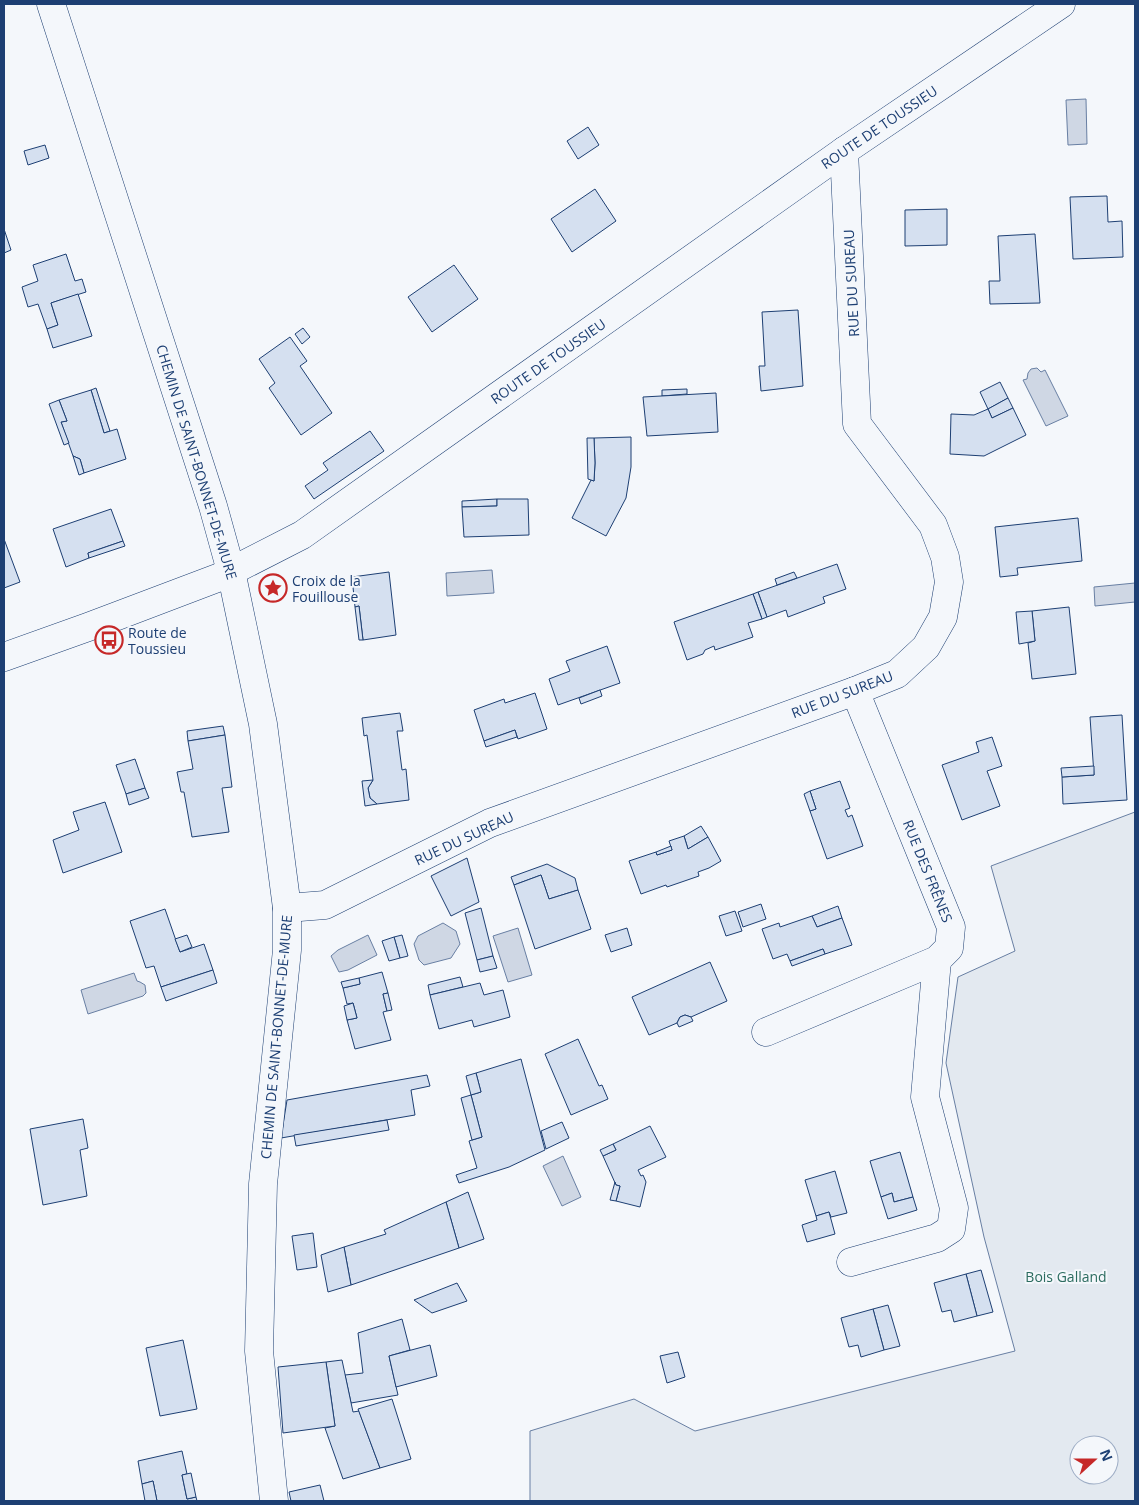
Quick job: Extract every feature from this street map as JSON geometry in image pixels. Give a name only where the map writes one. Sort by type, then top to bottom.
[{"type":"street","name":"CHEMIN DE SAINT-BONNET-DE-MURE","points":[[51,4],[204,478],[231,571],[263,724],[288,908],[287,950],[264,1184],[259,1351],[274,1501]]},
{"type":"street","name":"ROUTE DE TOUSSIEU","points":[[4,657],[114,618],[220,577],[302,535],[844,151],[1061,4]]},
{"type":"street","name":"RUE DU SUREAU","points":[[288,908],[325,905],[490,823],[855,691],[897,674],[926,648],[944,617],[950,582],[945,557],[933,525],[857,424],[844,151]]},
{"type":"street","name":"RUE DES FRÊNES","points":[[855,691],[951,927],[949,948],[936,960]]},
{"type":"street","points":[[766,1032],[936,960],[925,1097],[954,1208],[951,1229],[937,1238],[851,1262]]},
{"type":"green space","name":"Bois Galland","points":[[1135,812],[1135,1501],[530,1501],[530,1431],[634,1399],[695,1431],[1015,1351],[984,1237],[946,1063],[958,977],[1015,951],[991,866]]},
{"type":"shaded area","points":[[1086,99],[1087,144],[1068,145],[1066,100]]},
{"type":"shaded area","points":[[1037,368],[1041,372],[1045,370],[1068,416],[1046,426],[1023,380],[1027,379],[1031,369]]},
{"type":"shaded area","points":[[492,570],[494,593],[447,596],[446,573]]},
{"type":"shaded area","points":[[1135,583],[1135,602],[1095,606],[1094,587]]},
{"type":"shaded area","points":[[443,923],[456,931],[460,944],[451,958],[424,965],[419,960],[414,944],[418,936]]},
{"type":"shaded area","points":[[518,928],[532,975],[508,982],[493,936]]},
{"type":"shaded area","points":[[368,935],[377,955],[348,970],[339,972],[331,956],[338,950]]},
{"type":"shaded area","points":[[134,973],[137,981],[145,985],[146,993],[143,996],[88,1014],[81,990]]},
{"type":"shaded area","points":[[563,1156],[581,1197],[562,1206],[543,1166]]},
{"type":"building","points":[[588,127],[599,145],[578,159],[567,141]]},
{"type":"building","points":[[45,145],[49,158],[28,165],[24,151]]},
{"type":"building","points":[[595,189],[616,221],[572,252],[551,219]]},
{"type":"building","points":[[1107,196],[1108,222],[1122,221],[1123,257],[1073,259],[1070,197]]},
{"type":"building","points":[[947,209],[947,245],[905,246],[905,210]]},
{"type":"building","points":[[4,229],[11,250],[4,253]]},
{"type":"building","points":[[1035,234],[1040,303],[990,304],[989,281],[1000,281],[998,236]]},
{"type":"building","points":[[66,254],[75,281],[82,279],[86,292],[51,303],[58,325],[47,329],[38,304],[28,307],[22,287],[38,281],[33,265]]},
{"type":"building","points":[[454,265],[478,299],[432,332],[408,297]]},
{"type":"building","points":[[78,294],[92,336],[53,348],[47,329],[58,325],[51,303]]},
{"type":"building","points":[[798,310],[803,386],[761,391],[759,366],[765,366],[762,312]]},
{"type":"building","points":[[303,328],[310,337],[302,344],[295,334]]},
{"type":"building","points":[[290,337],[307,361],[300,366],[332,413],[301,435],[269,388],[275,383],[259,359]]},
{"type":"building","points":[[1000,382],[1008,398],[988,409],[980,392]]},
{"type":"building","points":[[96,388],[110,431],[104,433],[91,390]]},
{"type":"building","points":[[687,389],[687,394],[662,396],[662,390]]},
{"type":"building","points":[[91,390],[104,433],[117,429],[126,459],[84,473],[80,459],[73,456],[61,422],[67,421],[59,400]]},
{"type":"building","points":[[716,393],[718,432],[647,436],[643,397]]},
{"type":"building","points":[[1008,398],[1013,408],[992,418],[988,409]]},
{"type":"building","points":[[59,400],[67,421],[61,422],[69,443],[64,445],[49,404]]},
{"type":"building","points":[[1013,408],[1026,435],[984,456],[950,454],[951,414],[974,415],[988,409],[992,418]]},
{"type":"building","points":[[370,431],[384,451],[314,499],[305,486],[328,470],[323,463]]},
{"type":"building","points":[[631,437],[631,467],[626,498],[606,536],[572,518],[591,480],[594,481],[594,438]]},
{"type":"building","points":[[587,438],[594,438],[594,481],[588,479]]},
{"type":"building","points":[[73,456],[80,459],[84,473],[79,475]]},
{"type":"building","points":[[497,499],[497,506],[462,507],[462,501]]},
{"type":"building","points":[[497,499],[528,499],[529,535],[464,537],[462,507],[497,506]]},
{"type":"building","points":[[111,509],[123,541],[88,553],[89,558],[66,567],[53,529]]},
{"type":"building","points":[[1078,518],[1082,561],[1017,568],[1018,575],[1000,577],[995,527]]},
{"type":"building","points":[[4,539],[20,582],[4,588]]},
{"type":"building","points":[[123,541],[125,546],[89,558],[88,553]]},
{"type":"building","points":[[837,564],[846,589],[823,597],[825,603],[788,617],[786,610],[767,617],[758,592]]},
{"type":"building","points":[[389,572],[396,635],[363,640],[359,606],[355,607],[352,577]]},
{"type":"building","points":[[794,572],[797,578],[777,585],[775,579]]},
{"type":"building","points":[[758,592],[767,617],[762,619],[753,594]]},
{"type":"building","points":[[753,594],[762,619],[748,623],[753,637],[715,650],[714,646],[705,650],[703,654],[687,660],[674,622]]},
{"type":"building","points":[[359,606],[363,640],[359,640],[355,607]]},
{"type":"building","points":[[1069,607],[1076,674],[1032,679],[1028,643],[1035,641],[1032,611]]},
{"type":"building","points":[[1032,611],[1035,641],[1019,644],[1016,612]]},
{"type":"building","points":[[607,646],[620,683],[558,705],[549,679],[570,671],[566,661]]},
{"type":"building","points":[[600,690],[602,696],[581,704],[579,698]]},
{"type":"building","points":[[535,693],[547,729],[518,739],[515,730],[484,741],[474,710],[504,699],[505,703]]},
{"type":"building","points":[[400,713],[403,731],[397,731],[402,770],[406,769],[409,800],[377,804],[370,798],[368,788],[373,780],[367,735],[364,736],[362,718]]},
{"type":"building","points":[[1122,715],[1127,800],[1063,804],[1062,777],[1094,775],[1090,717]]},
{"type":"building","points":[[223,726],[225,735],[188,741],[187,731]]},
{"type":"building","points":[[515,730],[517,737],[486,747],[484,741]]},
{"type":"building","points":[[225,735],[232,787],[222,788],[229,832],[192,837],[184,792],[181,792],[177,772],[193,769],[188,741]]},
{"type":"building","points":[[992,737],[1002,766],[987,771],[1000,806],[962,820],[942,765],[979,752],[976,742]]},
{"type":"building","points":[[135,759],[145,788],[126,794],[116,765]]},
{"type":"building","points":[[1094,766],[1094,775],[1062,777],[1061,768]]},
{"type":"building","points":[[373,780],[368,788],[370,798],[377,804],[365,806],[362,781]]},
{"type":"building","points":[[840,781],[850,808],[845,810],[848,817],[852,815],[863,846],[827,859],[810,811],[816,809],[810,791]]},
{"type":"building","points":[[145,788],[149,798],[129,805],[126,794]]},
{"type":"building","points":[[810,791],[816,809],[810,811],[804,794]]},
{"type":"building","points":[[105,802],[122,852],[63,873],[53,840],[79,830],[73,812]]},
{"type":"building","points":[[701,826],[708,837],[688,849],[684,836]]},
{"type":"building","points":[[684,836],[688,849],[708,837],[721,861],[698,872],[699,876],[641,894],[629,861],[656,852],[657,855],[672,850],[669,841]]},
{"type":"building","points":[[671,846],[672,850],[657,855],[656,852]]},
{"type":"building","points":[[467,858],[479,902],[451,916],[431,876]]},
{"type":"building","points":[[547,864],[575,878],[578,890],[549,899],[541,875],[514,885],[511,877]]},
{"type":"building","points":[[541,875],[549,899],[578,890],[591,929],[535,949],[514,885]]},
{"type":"building","points":[[761,904],[766,919],[743,927],[738,912]]},
{"type":"building","points":[[838,906],[842,918],[817,927],[812,916]]},
{"type":"building","points":[[481,908],[493,956],[477,960],[465,913]]},
{"type":"building","points":[[165,909],[180,952],[204,944],[213,970],[161,987],[154,966],[146,968],[130,921]]},
{"type":"building","points":[[735,911],[742,931],[726,936],[719,916]]},
{"type":"building","points":[[812,916],[817,927],[842,918],[852,945],[825,954],[823,949],[790,961],[787,954],[773,959],[762,929],[779,923],[780,927]]},
{"type":"building","points":[[627,928],[632,945],[611,952],[605,935]]},
{"type":"building","points":[[187,935],[192,947],[180,952],[175,939]]},
{"type":"building","points":[[402,935],[408,956],[400,958],[394,937]]},
{"type":"building","points":[[394,937],[400,958],[389,961],[382,941]]},
{"type":"building","points":[[823,949],[825,954],[792,966],[790,961]]},
{"type":"building","points":[[493,956],[497,968],[480,972],[477,960]]},
{"type":"building","points":[[710,962],[727,1001],[691,1017],[685,1015],[680,1017],[677,1023],[649,1035],[632,997]]},
{"type":"building","points":[[213,970],[217,983],[166,1001],[161,987]]},
{"type":"building","points":[[382,972],[388,993],[383,994],[387,1011],[383,1012],[391,1040],[355,1049],[347,1020],[357,1018],[353,1003],[347,1004],[343,988],[360,984],[359,978]]},
{"type":"building","points":[[460,977],[463,987],[430,995],[428,985]]},
{"type":"building","points":[[359,978],[360,984],[343,988],[341,982]]},
{"type":"building","points":[[480,983],[484,995],[503,990],[510,1017],[474,1027],[472,1020],[439,1029],[430,995]]},
{"type":"building","points":[[388,993],[392,1010],[387,1011],[383,994]]},
{"type":"building","points":[[353,1003],[357,1018],[347,1020],[344,1006]]},
{"type":"building","points":[[685,1015],[691,1017],[693,1021],[679,1027],[677,1023],[680,1017]]},
{"type":"building","points":[[578,1039],[599,1086],[602,1085],[608,1099],[571,1115],[545,1054]]},
{"type":"building","points":[[521,1059],[545,1150],[509,1167],[459,1183],[456,1175],[477,1168],[469,1141],[482,1137],[471,1095],[481,1092],[476,1073]]},
{"type":"building","points":[[476,1073],[481,1092],[471,1095],[466,1076]]},
{"type":"building","points":[[427,1075],[430,1086],[411,1090],[415,1115],[281,1138],[287,1100]]},
{"type":"building","points":[[471,1095],[482,1137],[472,1140],[461,1098]]},
{"type":"building","points":[[83,1119],[88,1148],[80,1150],[87,1196],[43,1205],[30,1129]]},
{"type":"building","points":[[387,1120],[389,1130],[296,1146],[294,1135]]},
{"type":"building","points":[[562,1122],[569,1138],[546,1149],[541,1131]]},
{"type":"building","points":[[650,1126],[666,1157],[638,1170],[646,1182],[640,1207],[616,1201],[620,1186],[616,1185],[603,1156],[616,1150],[613,1144]]},
{"type":"building","points":[[613,1144],[616,1150],[603,1156],[600,1150]]},
{"type":"building","points":[[900,1152],[913,1197],[894,1202],[892,1193],[881,1197],[870,1161]]},
{"type":"building","points":[[835,1171],[847,1213],[831,1217],[829,1212],[816,1216],[805,1180]]},
{"type":"building","points":[[615,1182],[616,1185],[620,1186],[616,1201],[610,1200]]},
{"type":"building","points":[[468,1192],[484,1239],[459,1248],[446,1202]]},
{"type":"building","points":[[892,1193],[894,1202],[913,1197],[917,1210],[888,1219],[881,1197]]},
{"type":"building","points":[[446,1202],[459,1248],[351,1285],[344,1247],[386,1234],[384,1230]]},
{"type":"building","points":[[829,1212],[835,1234],[807,1242],[802,1225],[817,1220],[816,1216]]},
{"type":"building","points":[[313,1233],[317,1267],[297,1270],[292,1236]]},
{"type":"building","points":[[344,1247],[351,1285],[328,1292],[321,1255]]},
{"type":"building","points":[[981,1270],[993,1312],[977,1316],[966,1274]]},
{"type":"building","points":[[966,1274],[977,1316],[954,1322],[951,1310],[942,1312],[934,1283]]},
{"type":"building","points":[[457,1283],[467,1301],[432,1313],[414,1300]]},
{"type":"building","points":[[888,1305],[900,1346],[884,1350],[873,1309]]},
{"type":"building","points":[[873,1309],[884,1350],[861,1357],[858,1345],[849,1347],[841,1318]]},
{"type":"building","points":[[402,1319],[410,1350],[389,1356],[398,1395],[351,1403],[345,1375],[363,1373],[358,1333]]},
{"type":"building","points":[[183,1340],[197,1409],[160,1416],[146,1348]]},
{"type":"building","points":[[430,1345],[437,1376],[396,1387],[389,1356]]},
{"type":"building","points":[[678,1352],[685,1377],[667,1383],[660,1356]]},
{"type":"building","points":[[342,1360],[353,1412],[359,1411],[380,1468],[343,1479],[325,1428],[335,1426],[326,1362]]},
{"type":"building","points":[[326,1362],[335,1426],[283,1433],[278,1367]]},
{"type":"building","points":[[392,1399],[411,1459],[380,1468],[358,1409]]},
{"type":"building","points":[[182,1451],[187,1474],[182,1475],[187,1499],[196,1497],[197,1501],[157,1501],[153,1481],[142,1484],[138,1461]]},
{"type":"building","points":[[191,1473],[196,1497],[187,1499],[182,1475]]},
{"type":"building","points":[[153,1481],[157,1501],[145,1501],[142,1484]]},
{"type":"building","points":[[320,1485],[324,1501],[291,1501],[289,1492]]},
{"type":"place","name":"Croix de la Fouillouse","points":[[273,588]]},
{"type":"place","name":"Route de Toussieu","points":[[109,640]]}]
